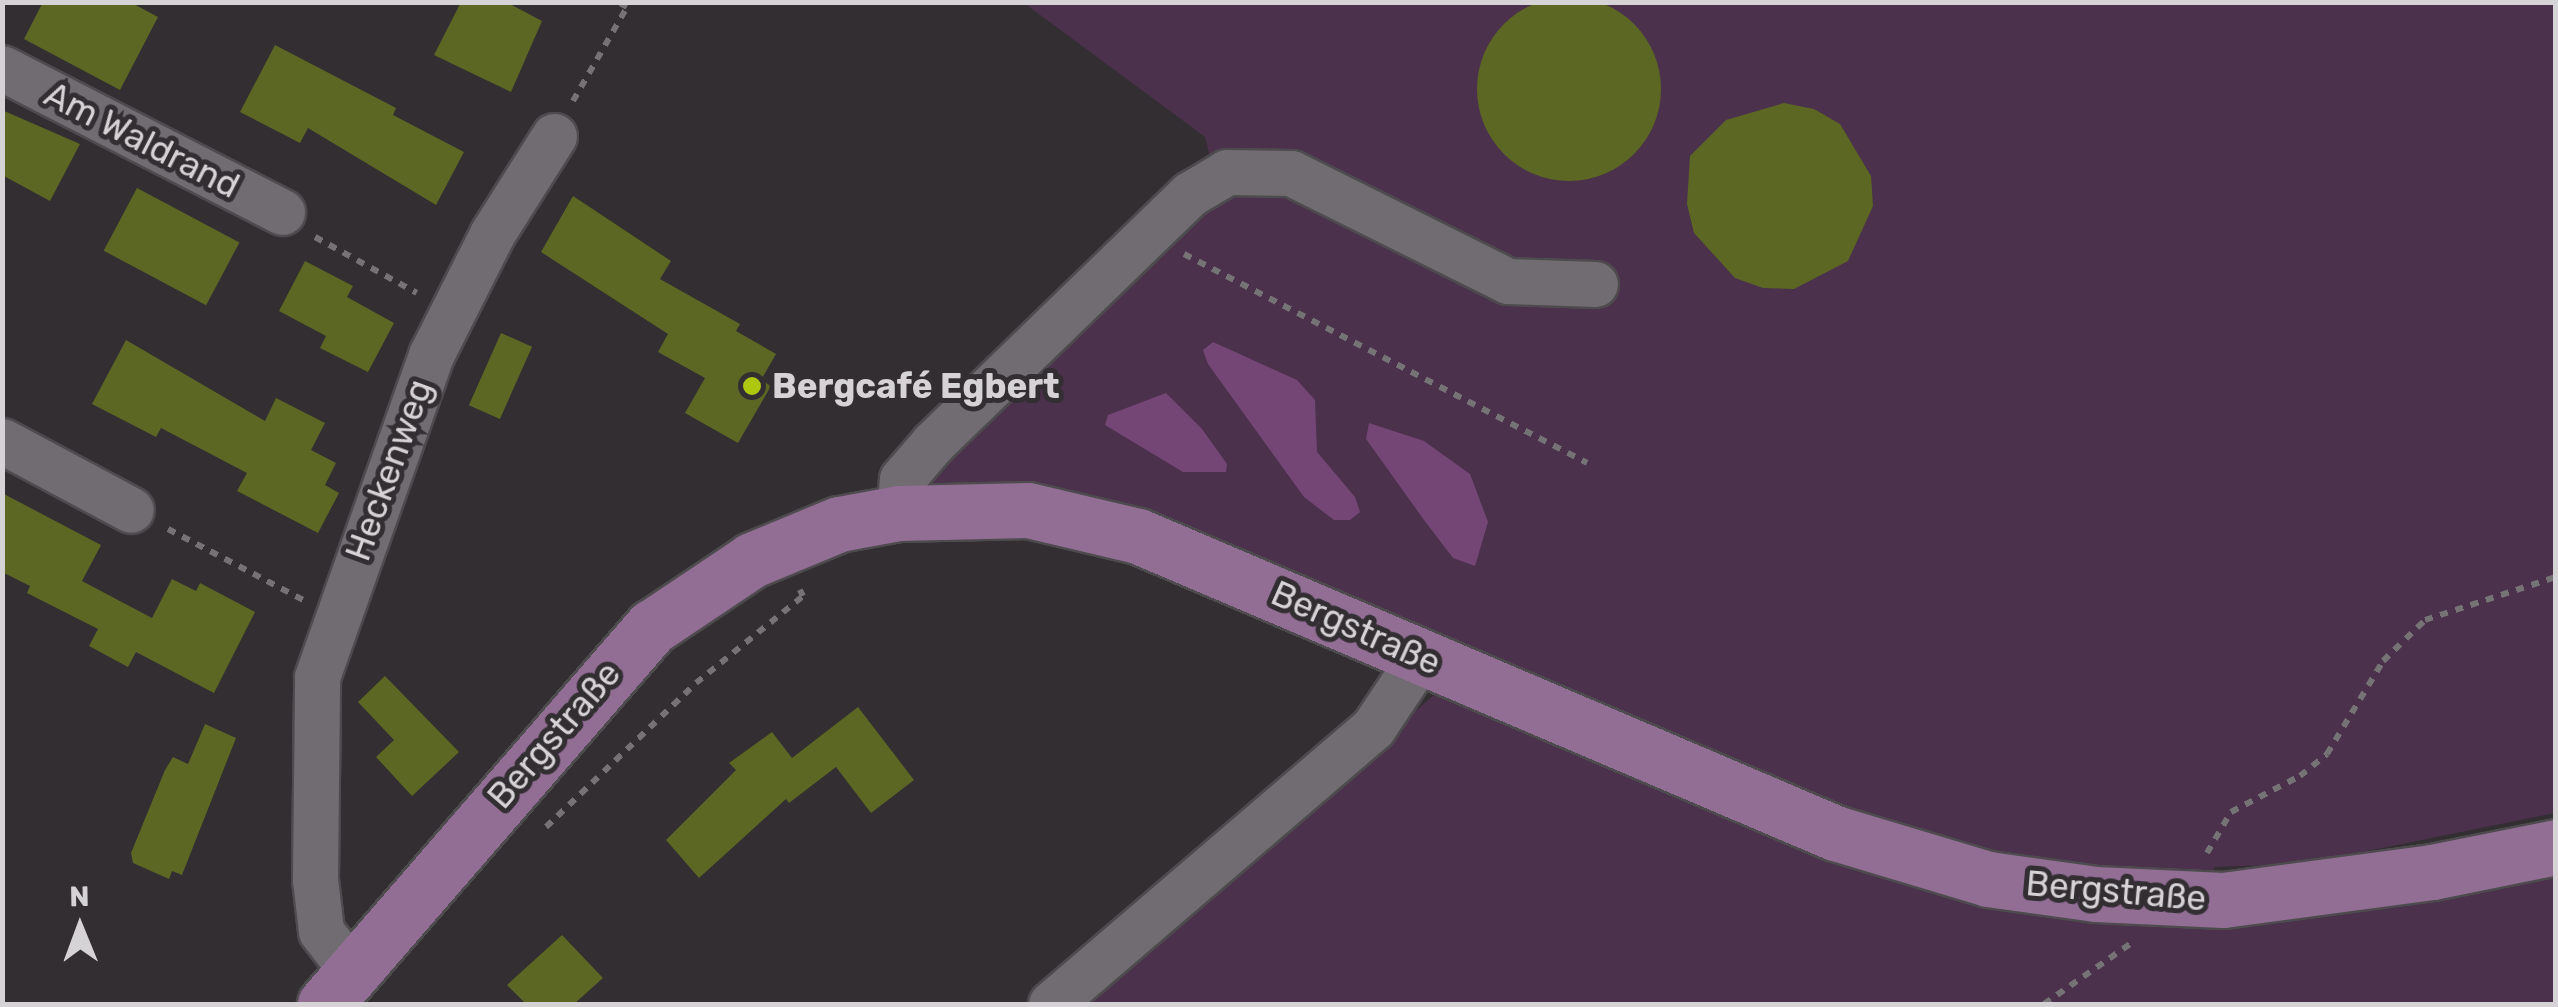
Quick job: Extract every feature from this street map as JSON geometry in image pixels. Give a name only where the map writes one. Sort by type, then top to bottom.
[{"type":"main road","name":"Bergstraße","points":[[338,987],[652,626],[699,592],[780,548],[839,524],[898,512],[1028,510],[1081,520],[1213,565],[1421,656],[1908,858],[1988,878],[2177,901],[2331,888],[2556,847]]},
{"type":"street","name":"Am Waldrand","points":[[2,68],[282,212]]},
{"type":"street","name":"Heckenweg","points":[[338,987],[321,930],[315,879],[317,677],[452,311],[554,136]]},
{"type":"street","points":[[898,512],[902,479],[933,442],[1148,236],[1215,180],[1261,169],[1292,173],[1508,281],[1595,284]]},
{"type":"street","points":[[2,441],[132,510]]},
{"type":"street","points":[[1051,1004],[1373,728],[1421,656]]},
{"type":"path","points":[[554,136],[627,7],[618,2]]},
{"type":"path","points":[[282,212],[327,247],[452,311]]},
{"type":"path","points":[[1148,236],[1587,463]]},
{"type":"path","points":[[132,510],[337,617]]},
{"type":"path","points":[[542,832],[696,683],[803,596],[780,548]]},
{"type":"path","points":[[2044,1004],[2117,957],[2177,901],[2231,812],[2300,776],[2327,754],[2382,661],[2425,620],[2556,577]]},
{"type":"shaded area","points":[[1024,3],[2555,3],[2555,813],[2303,864],[2215,867],[2206,882],[2000,864],[938,488],[930,476],[1211,161],[1205,137]]},
{"type":"shaded area","points":[[1213,342],[1297,380],[1315,400],[1317,452],[1355,497],[1360,512],[1350,520],[1334,520],[1304,497],[1208,364],[1203,350]]},
{"type":"shaded area","points":[[1166,393],[1202,429],[1227,464],[1226,472],[1183,472],[1105,425],[1108,415]]},
{"type":"shaded area","points":[[1369,423],[1424,441],[1470,474],[1488,522],[1475,566],[1453,558],[1424,520],[1366,439]]},
{"type":"shaded area","points":[[1441,689],[1879,872],[2555,874],[2555,1004],[1075,1004]]},
{"type":"building","points":[[1569,-3],[1604,4],[1634,24],[1654,54],[1661,89],[1654,124],[1634,154],[1604,174],[1569,181],[1534,174],[1504,154],[1484,124],[1477,89],[1484,54],[1504,24],[1534,4]]},
{"type":"building","points":[[43,2],[130,2],[158,17],[120,90],[24,39]]},
{"type":"building","points":[[461,2],[506,2],[542,21],[511,92],[434,55]]},
{"type":"building","points":[[275,45],[396,108],[393,115],[464,152],[436,205],[308,128],[300,143],[240,112]]},
{"type":"building","points":[[1784,103],[1814,109],[1840,124],[1871,176],[1873,206],[1848,261],[1794,289],[1763,288],[1735,278],[1694,233],[1687,204],[1690,156],[1726,120]]},
{"type":"building","points":[[2,110],[80,144],[50,201],[2,175]]},
{"type":"building","points":[[137,188],[239,242],[206,305],[104,251]]},
{"type":"building","points":[[573,196],[671,261],[660,279],[740,324],[736,331],[776,354],[761,380],[771,386],[738,443],[685,413],[705,378],[658,352],[668,334],[541,252]]},
{"type":"building","points":[[305,261],[353,286],[347,297],[394,323],[368,372],[320,348],[326,336],[279,311]]},
{"type":"building","points":[[501,333],[532,347],[500,419],[469,405]]},
{"type":"building","points":[[126,340],[265,421],[276,398],[325,423],[311,450],[336,463],[325,485],[339,493],[318,533],[237,491],[247,473],[161,428],[156,437],[92,404]]},
{"type":"building","points":[[2,493],[101,545],[82,581],[152,618],[172,579],[196,591],[200,583],[255,612],[214,693],[136,652],[128,667],[89,646],[98,629],[27,593],[30,586],[2,572]]},
{"type":"building","points":[[385,676],[459,752],[412,796],[376,757],[394,740],[358,702]]},
{"type":"building","points":[[858,707],[914,780],[871,813],[836,767],[789,803],[786,799],[699,878],[666,840],[736,770],[729,763],[772,732],[792,758]]},
{"type":"building","points":[[205,724],[236,738],[182,875],[172,871],[169,879],[133,863],[131,853],[165,770],[173,757],[188,764]]},
{"type":"building","points":[[562,935],[603,978],[574,1004],[526,1004],[507,985]]},
{"type":"place","name":"Bergcafé Egbert","points":[[752,386]]}]
